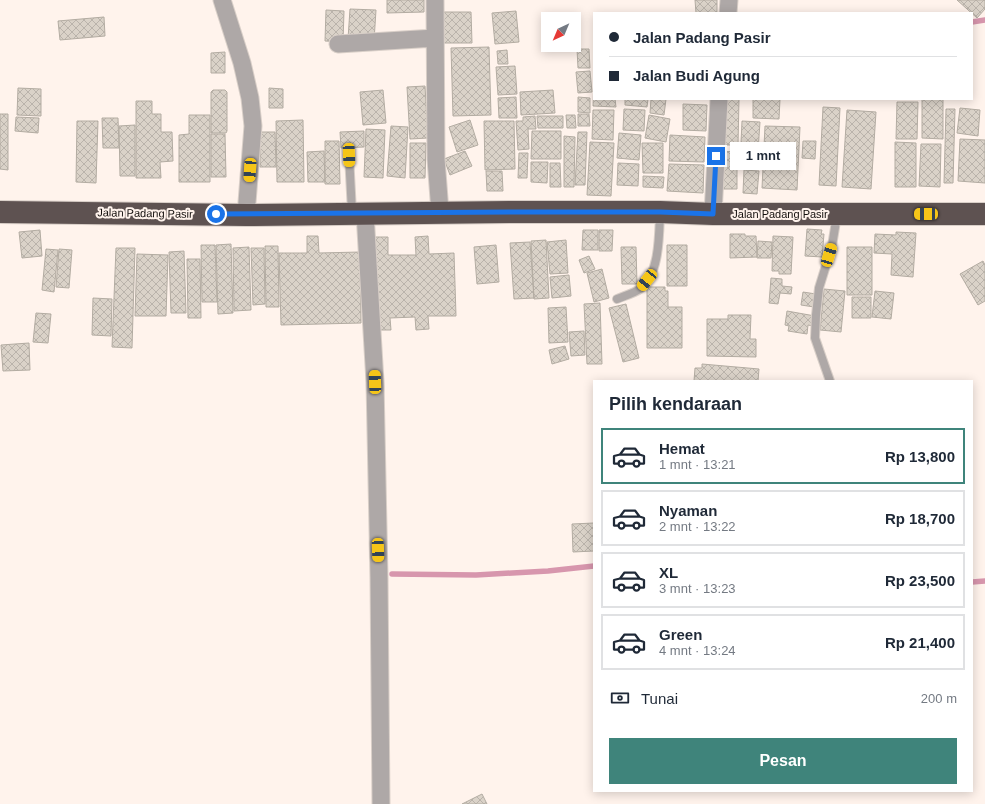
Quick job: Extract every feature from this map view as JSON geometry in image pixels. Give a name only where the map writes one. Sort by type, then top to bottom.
[{"type":"highway","name":"Jalan Padang Pasir","points":[[0,212],[246,214],[440,212],[985,214]]},
{"type":"street","points":[[222,0],[242,63],[250,98],[253,126],[246,214]]},
{"type":"street","points":[[436,0],[436,159],[440,212]]},
{"type":"street","points":[[728,12],[729,0]]},
{"type":"street","points":[[338,44],[435,38]]},
{"type":"street","points":[[713,214],[719,100]]},
{"type":"street","points":[[358,213],[375,382],[379,577],[381,804]]},
{"type":"lane","points":[[349,155],[358,213]]},
{"type":"lane","points":[[617,299],[640,289],[650,274],[657,259],[660,212]]},
{"type":"lane","points":[[830,380],[815,338],[816,315],[819,288],[832,246],[837,214]]},
{"type":"building","points":[[387,0],[424,0],[424,12],[387,13]]},
{"type":"building","points":[[695,0],[717,0],[717,12],[696,12]]},
{"type":"building","points":[[957,0],[985,0],[985,9],[977,18],[973,14],[973,12],[970,12]]},
{"type":"building","points":[[350,9],[376,10],[374,41],[348,39]]},
{"type":"building","points":[[326,10],[344,11],[343,42],[325,41]]},
{"type":"building","points":[[516,11],[519,42],[495,44],[492,13]]},
{"type":"building","points":[[439,12],[471,12],[472,43],[440,43]]},
{"type":"building","points":[[104,17],[105,36],[60,40],[58,21]]},
{"type":"building","points":[[489,47],[491,115],[453,116],[451,48]]},
{"type":"building","points":[[581,49],[589,49],[590,68],[578,68],[577,52],[581,52]]},
{"type":"building","points":[[507,50],[508,64],[498,64],[497,51]]},
{"type":"building","points":[[225,52],[225,73],[211,73],[211,53]]},
{"type":"building","points":[[515,66],[517,94],[498,95],[496,67]]},
{"type":"building","points":[[590,71],[592,92],[578,93],[576,72]]},
{"type":"building","points":[[425,86],[428,138],[410,139],[407,87]]},
{"type":"building","points":[[18,88],[41,89],[41,116],[17,115]]},
{"type":"building","points":[[269,88],[283,89],[283,108],[269,108]]},
{"type":"building","points":[[213,90],[225,90],[227,92],[226,133],[211,133],[211,92]]},
{"type":"building","points":[[383,90],[386,123],[363,125],[360,92]]},
{"type":"building","points":[[553,90],[555,113],[521,115],[520,92]]},
{"type":"building","points":[[516,97],[517,118],[499,118],[498,98]]},
{"type":"building","points":[[578,97],[590,98],[590,113],[578,112]]},
{"type":"building","points":[[593,100],[615,100],[616,107],[593,106]]},
{"type":"building","points":[[625,100],[648,100],[647,107],[625,105]]},
{"type":"building","points":[[651,100],[666,100],[664,115],[650,113]]},
{"type":"building","points":[[721,100],[739,100],[738,145],[720,145]]},
{"type":"building","points":[[753,100],[780,100],[779,119],[753,118]]},
{"type":"building","points":[[922,100],[943,100],[943,139],[922,138]]},
{"type":"building","points":[[136,101],[152,101],[152,114],[161,114],[161,132],[172,132],[173,161],[160,162],[161,178],[136,178]]},
{"type":"building","points":[[897,102],[918,102],[917,139],[896,139]]},
{"type":"building","points":[[683,104],[707,105],[706,131],[683,130]]},
{"type":"building","points":[[823,107],[840,108],[836,186],[819,185]]},
{"type":"building","points":[[960,108],[980,110],[978,136],[957,133]]},
{"type":"building","points":[[624,109],[645,110],[644,131],[623,130]]},
{"type":"building","points":[[946,109],[955,109],[953,183],[944,183]]},
{"type":"building","points":[[593,110],[614,110],[613,140],[592,139]]},
{"type":"building","points":[[847,110],[876,112],[871,189],[842,187]]},
{"type":"building","points":[[0,114],[8,114],[8,170],[0,169]]},
{"type":"building","points":[[578,114],[589,114],[590,126],[578,126]]},
{"type":"building","points":[[189,115],[210,115],[210,182],[179,182],[179,135],[189,134]]},
{"type":"building","points":[[566,115],[575,115],[576,128],[567,128]]},
{"type":"building","points":[[649,115],[670,119],[666,142],[645,138]]},
{"type":"building","points":[[535,116],[536,129],[528,129],[529,149],[518,150],[516,121],[523,121],[523,117]]},
{"type":"building","points":[[537,116],[563,116],[563,128],[538,128]]},
{"type":"building","points":[[16,117],[39,118],[38,133],[15,131]]},
{"type":"building","points":[[102,118],[118,118],[119,148],[103,148]]},
{"type":"building","points":[[303,120],[304,182],[277,182],[276,121]]},
{"type":"building","points":[[470,120],[478,145],[457,152],[449,127]]},
{"type":"building","points":[[77,121],[98,121],[96,183],[76,182]]},
{"type":"building","points":[[484,121],[514,121],[515,169],[485,170]]},
{"type":"building","points":[[742,121],[760,122],[757,166],[740,165]]},
{"type":"building","points":[[135,125],[135,176],[120,176],[119,126]]},
{"type":"building","points":[[391,126],[408,127],[405,178],[387,176]]},
{"type":"building","points":[[765,126],[800,127],[797,190],[762,188]]},
{"type":"building","points":[[366,129],[385,130],[383,178],[364,177]]},
{"type":"building","points":[[364,131],[364,147],[341,148],[340,132]]},
{"type":"building","points":[[532,131],[561,131],[561,159],[531,159]]},
{"type":"building","points":[[260,132],[275,132],[276,167],[260,167]]},
{"type":"building","points":[[578,132],[587,132],[585,185],[575,185]]},
{"type":"building","points":[[619,133],[641,135],[639,160],[617,158]]},
{"type":"building","points":[[211,134],[225,134],[226,177],[211,177]]},
{"type":"building","points":[[670,135],[705,137],[704,162],[669,161]]},
{"type":"building","points":[[564,136],[575,137],[574,187],[564,187]]},
{"type":"building","points":[[960,139],[985,140],[985,183],[958,181]]},
{"type":"building","points":[[325,141],[339,141],[340,184],[325,184]]},
{"type":"building","points":[[803,141],[816,141],[815,159],[802,158]]},
{"type":"building","points":[[590,142],[614,143],[611,196],[587,195]]},
{"type":"building","points":[[895,142],[916,143],[916,187],[895,187]]},
{"type":"building","points":[[410,143],[426,143],[425,178],[410,178]]},
{"type":"building","points":[[642,143],[663,143],[663,173],[643,173]]},
{"type":"building","points":[[921,144],[941,144],[940,187],[919,186]]},
{"type":"building","points":[[324,151],[325,182],[308,182],[307,152]]},
{"type":"building","points":[[465,151],[472,166],[450,175],[444,159]]},
{"type":"building","points":[[718,151],[737,152],[737,189],[718,189]]},
{"type":"building","points":[[519,153],[528,153],[527,178],[518,178]]},
{"type":"building","points":[[531,162],[548,162],[547,183],[531,182]]},
{"type":"building","points":[[550,163],[560,163],[561,187],[550,187]]},
{"type":"building","points":[[618,163],[639,164],[638,186],[617,185]]},
{"type":"building","points":[[669,164],[704,165],[703,193],[667,191]]},
{"type":"building","points":[[744,170],[759,171],[757,194],[743,193]]},
{"type":"building","points":[[486,171],[502,171],[503,191],[487,191]]},
{"type":"building","points":[[643,176],[664,177],[663,188],[643,187]]},
{"type":"building","points":[[807,229],[822,230],[821,234],[824,234],[822,257],[805,256]]},
{"type":"building","points":[[40,230],[42,256],[22,258],[19,232]]},
{"type":"building","points":[[583,230],[598,230],[598,250],[582,250]]},
{"type":"building","points":[[599,230],[613,230],[612,251],[599,251]]},
{"type":"building","points":[[896,232],[916,233],[913,277],[891,275],[892,254],[874,253],[875,234],[896,235]]},
{"type":"building","points":[[730,234],[756,236],[757,257],[730,258]]},
{"type":"building","points":[[307,236],[318,236],[319,253],[360,252],[361,323],[281,325],[279,253],[307,253]]},
{"type":"building","points":[[428,236],[429,254],[454,253],[456,316],[428,316],[429,329],[416,330],[415,317],[390,318],[391,330],[377,330],[374,237],[388,237],[388,255],[416,255],[415,237]]},
{"type":"building","points":[[773,236],[793,237],[791,274],[779,274],[779,271],[772,271]]},
{"type":"building","points":[[546,240],[549,298],[534,299],[531,241]]},
{"type":"building","points":[[566,240],[568,273],[550,274],[547,242]]},
{"type":"building","points":[[758,241],[772,242],[771,258],[757,258]]},
{"type":"building","points":[[530,242],[534,298],[514,299],[510,243]]},
{"type":"building","points":[[231,244],[233,313],[218,314],[216,245]]},
{"type":"building","points":[[201,245],[215,245],[217,302],[202,302]]},
{"type":"building","points":[[496,245],[499,282],[477,284],[474,247]]},
{"type":"building","points":[[667,245],[687,245],[687,286],[667,286]]},
{"type":"building","points":[[265,246],[278,246],[279,307],[266,307]]},
{"type":"building","points":[[249,247],[251,310],[234,311],[233,248]]},
{"type":"building","points":[[621,247],[636,247],[637,284],[622,284]]},
{"type":"building","points":[[847,247],[872,247],[872,295],[847,295]]},
{"type":"building","points":[[116,248],[135,248],[132,348],[112,347]]},
{"type":"building","points":[[251,248],[264,248],[265,304],[253,305]]},
{"type":"building","points":[[46,249],[58,250],[54,292],[42,290]]},
{"type":"building","points":[[59,249],[72,250],[69,288],[56,287]]},
{"type":"building","points":[[184,251],[186,313],[171,313],[169,252]]},
{"type":"building","points":[[137,254],[168,255],[166,316],[135,316]]},
{"type":"building","points":[[589,256],[595,269],[584,273],[579,260]]},
{"type":"building","points":[[187,259],[200,259],[201,318],[188,318]]},
{"type":"building","points":[[983,261],[985,265],[985,301],[978,305],[960,274]]},
{"type":"building","points":[[602,269],[609,298],[594,302],[587,273]]},
{"type":"building","points":[[569,275],[571,296],[552,298],[550,277]]},
{"type":"building","points":[[771,278],[782,279],[782,286],[792,287],[791,294],[780,293],[778,304],[769,303]]},
{"type":"building","points":[[647,287],[665,287],[665,291],[668,291],[668,307],[682,307],[682,348],[647,348]]},
{"type":"building","points":[[824,289],[845,291],[841,332],[820,330]]},
{"type":"building","points":[[875,291],[894,293],[891,319],[872,317]]},
{"type":"building","points":[[803,292],[816,294],[814,307],[801,305]]},
{"type":"building","points":[[852,297],[871,297],[871,318],[852,318]]},
{"type":"building","points":[[93,298],[112,299],[111,336],[92,335]]},
{"type":"building","points":[[600,303],[602,364],[587,364],[584,304]]},
{"type":"building","points":[[626,304],[639,358],[623,362],[609,308]]},
{"type":"building","points":[[566,307],[568,342],[549,343],[548,308]]},
{"type":"building","points":[[787,311],[815,316],[813,326],[808,325],[807,334],[788,331],[789,326],[785,325]]},
{"type":"building","points":[[36,313],[51,314],[48,343],[33,342]]},
{"type":"building","points":[[728,315],[751,315],[750,339],[756,339],[756,357],[707,356],[707,319],[728,319]]},
{"type":"building","points":[[584,331],[585,355],[571,356],[569,332]]},
{"type":"building","points":[[29,343],[30,370],[3,371],[1,345]]},
{"type":"building","points":[[565,346],[569,359],[552,364],[549,350]]},
{"type":"building","points":[[702,364],[759,369],[758,380],[694,380],[695,368],[702,368]]},
{"type":"building","points":[[593,523],[593,551],[573,552],[572,524]]},
{"type":"building","points":[[482,794],[487,804],[462,804]]},
{"type":"waterway","points":[[973,22],[985,20]]},
{"type":"waterway","points":[[392,574],[476,575],[548,571],[593,566]]},
{"type":"waterway","points":[[973,582],[985,581]]},
{"type":"route","points":[[216,214],[509,212],[660,212],[713,214],[716,156]]}]
